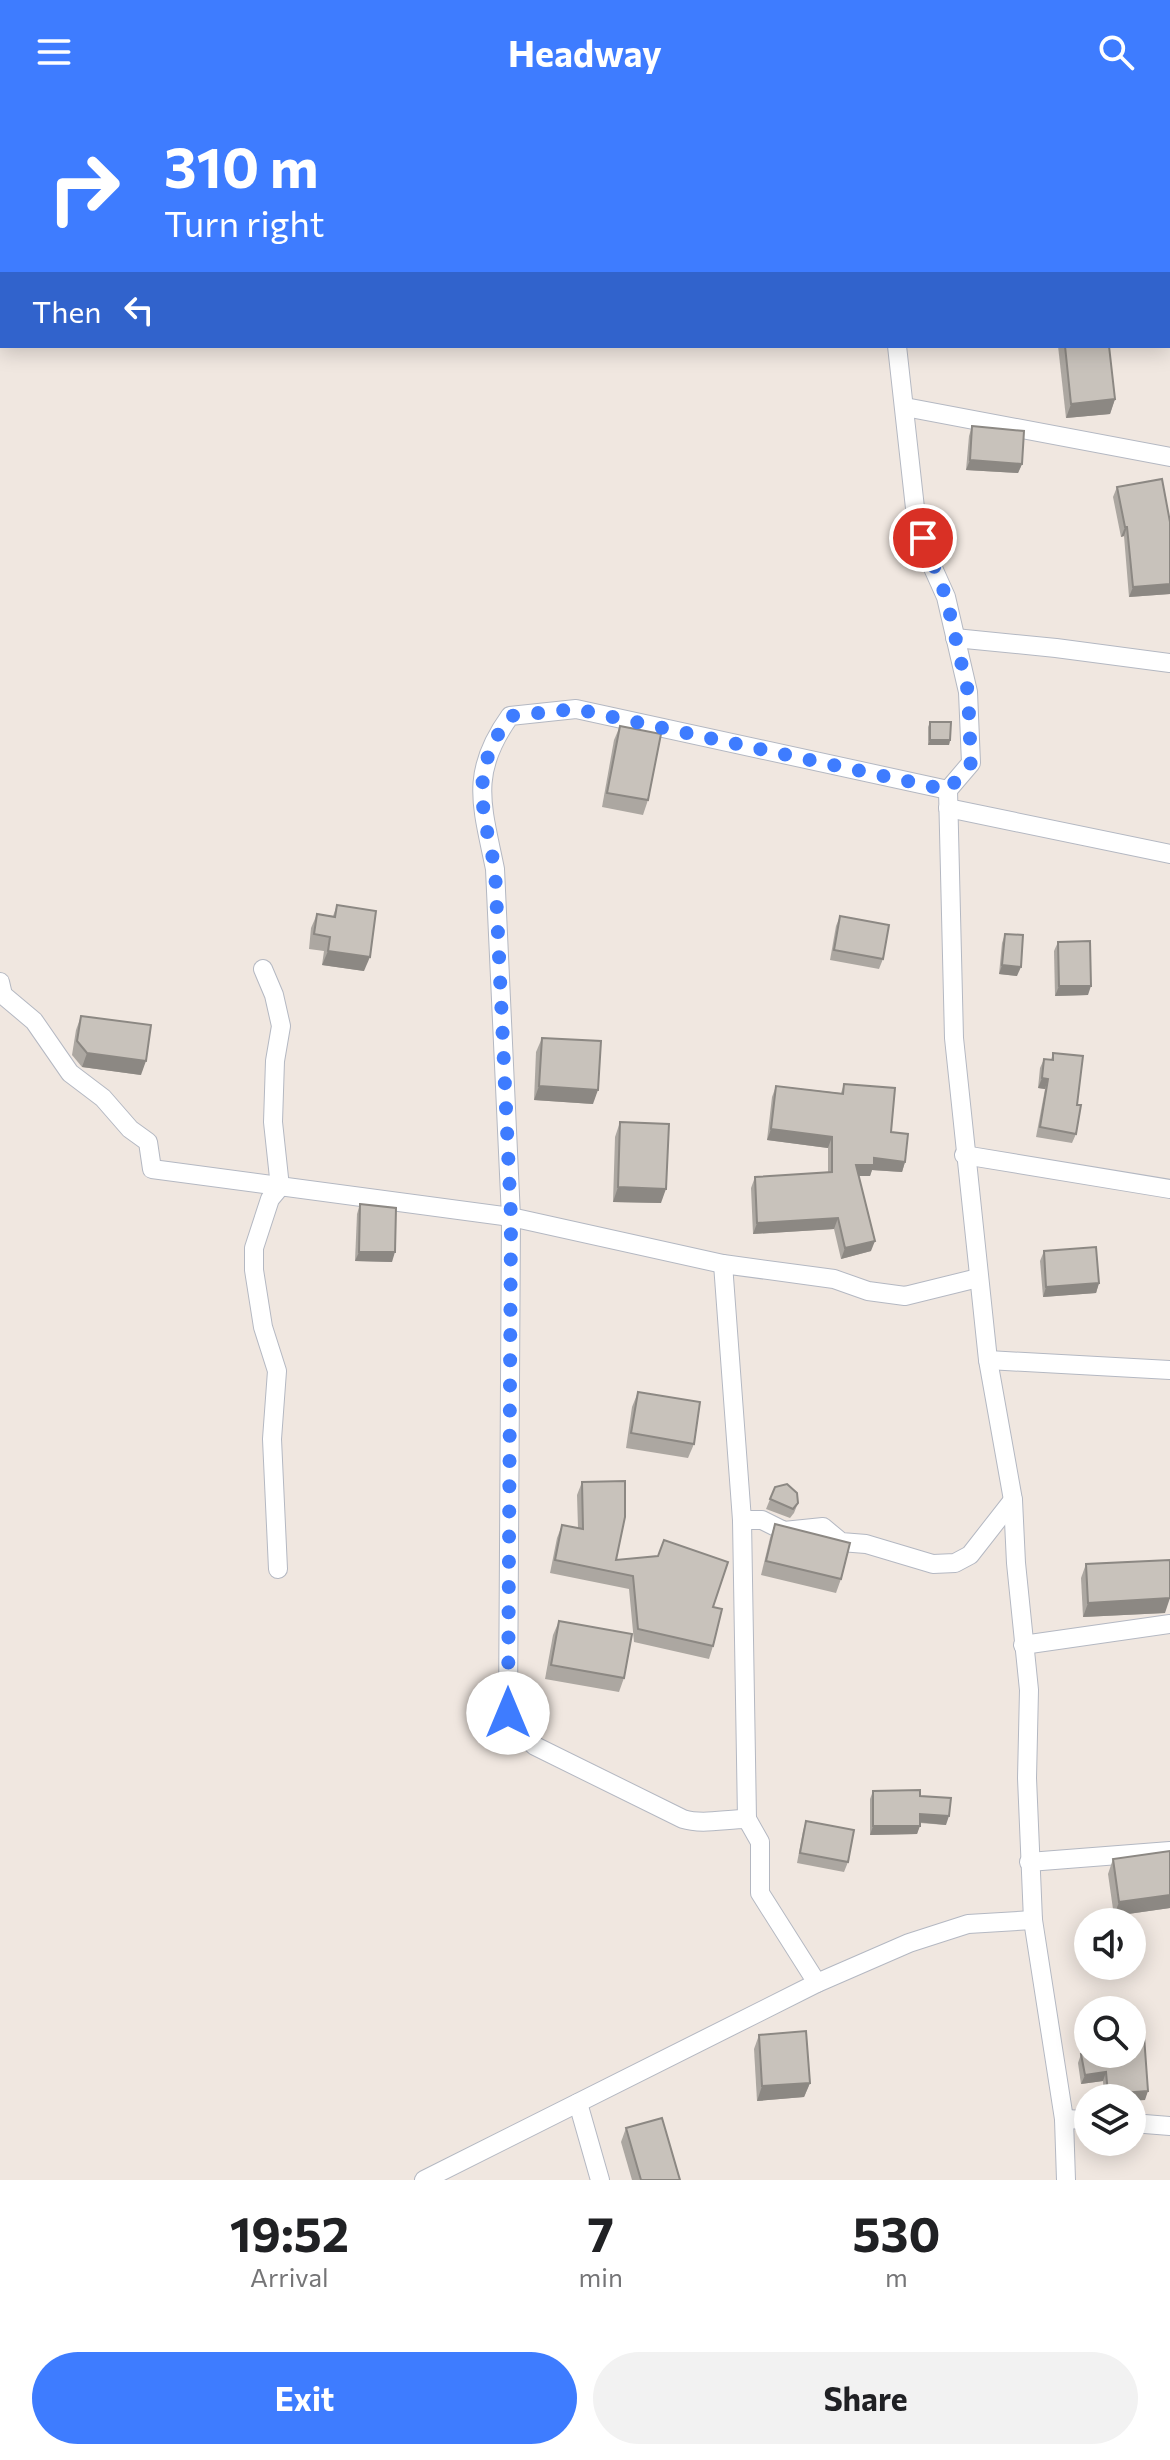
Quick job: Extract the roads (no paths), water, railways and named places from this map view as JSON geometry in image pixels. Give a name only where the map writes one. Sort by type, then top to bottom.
[{"type":"street","points":[[897,348],[916,517],[929,559],[946,597],[968,692],[971,763],[948,799],[954,1038],[988,1360],[1013,1500],[1029,1690],[1027,1778],[1033,1920],[1064,2119],[1066,2180]]},
{"type":"street","points":[[905,407],[1170,457]]},
{"type":"street","points":[[955,638],[1170,663]]},
{"type":"street","points":[[747,1819],[716,1819],[696,1823],[683,1819],[535,1746],[517,1730],[508,1713],[511,1217],[495,869],[481,779],[487,752],[510,716],[576,709],[1170,854]]},
{"type":"street","points":[[263,969],[274,995],[281,1026],[275,1061],[273,1122],[280,1187],[270,1199],[254,1248],[258,1303],[277,1371],[272,1439],[278,1569]]},
{"type":"street","points":[[0,982],[3,995],[34,1021],[70,1073],[103,1098],[130,1129],[148,1142],[152,1169],[511,1217],[723,1264],[834,1279],[868,1291],[905,1296],[978,1278]]},
{"type":"street","points":[[964,1155],[1170,1189]]},
{"type":"street","points":[[723,1264],[742,1520],[747,1819],[760,1842],[760,1893],[817,1983]]},
{"type":"street","points":[[988,1360],[1170,1370]]},
{"type":"street","points":[[742,1520],[762,1520],[784,1531],[823,1527],[841,1542],[866,1544],[933,1564],[955,1563],[970,1555],[1013,1500]]},
{"type":"street","points":[[1023,1645],[1170,1624]]},
{"type":"street","points":[[1029,1862],[1170,1851]]},
{"type":"street","points":[[424,2180],[817,1983],[909,1943],[968,1924],[1033,1920]]},
{"type":"street","points":[[578,2103],[600,2180]]},
{"type":"street","points":[[1064,2119],[1074,2119]]},
{"type":"street","points":[[1146,2124],[1170,2126]]}]
